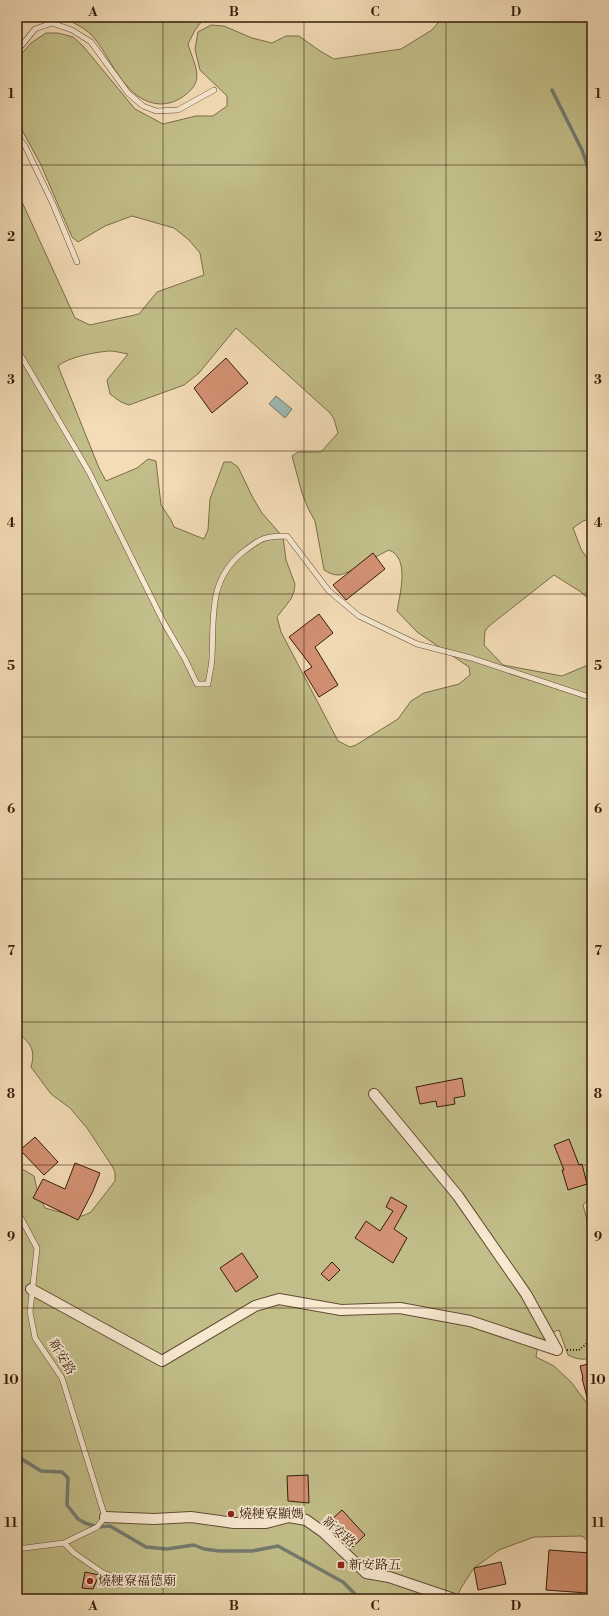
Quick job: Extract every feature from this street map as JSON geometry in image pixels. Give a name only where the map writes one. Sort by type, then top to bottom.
[{"type":"street","points":[[374,1094],[458,1196],[526,1294],[557,1350]]},
{"type":"street","points":[[31,1289],[162,1361],[255,1306],[279,1299],[341,1310],[408,1309],[470,1321],[557,1350]]},
{"type":"street","name":"新安路","points":[[105,1517],[154,1519],[191,1517],[234,1523],[266,1523],[289,1517],[306,1520],[323,1532],[366,1573],[389,1577],[454,1599]]},
{"type":"lane","points":[[17,51],[35,29],[52,23],[72,30],[92,42],[128,93],[143,106],[156,111],[178,110],[214,90]]},
{"type":"lane","points":[[17,136],[25,146],[53,204],[77,262]]},
{"type":"lane","points":[[17,349],[89,472],[164,623],[185,659],[197,684],[208,684],[212,658],[213,611],[216,591],[231,561],[266,536],[287,536],[329,591],[359,616],[417,644],[471,658],[592,698]]},
{"type":"lane","name":"新安路","points":[[17,1210],[37,1248],[31,1289],[30,1312],[35,1338],[62,1378],[105,1517]]},
{"type":"lane","points":[[17,1549],[64,1543],[97,1527],[105,1517]]},
{"type":"lane","points":[[64,1543],[74,1553],[103,1573],[132,1583]]},
{"type":"path","points":[[557,1350],[579,1350],[592,1339]]},
{"type":"shaded area","points":[[63,17],[205,17],[195,30],[188,44],[197,72],[195,84],[185,95],[173,102],[160,104],[148,102],[129,89],[92,35]]},
{"type":"shaded area","points":[[263,17],[307,17],[279,22]]},
{"type":"shaded area","points":[[443,17],[592,17],[592,518],[583,521],[573,528],[581,549],[592,566],[592,602],[581,592],[554,575],[489,626],[485,631],[484,645],[503,665],[562,676],[588,665],[592,659],[592,1196],[583,1205],[589,1227],[592,1232],[592,1357],[580,1359],[568,1355],[559,1330],[550,1333],[537,1350],[536,1357],[554,1366],[571,1382],[592,1410],[592,1599],[589,1599],[587,1593],[590,1543],[582,1536],[534,1537],[499,1550],[474,1568],[456,1599],[17,1599],[17,1166],[34,1176],[38,1194],[45,1208],[78,1217],[91,1212],[115,1181],[115,1172],[87,1128],[70,1108],[51,1094],[31,1067],[33,1055],[31,1047],[17,1032],[17,191],[75,318],[90,325],[139,314],[157,292],[204,275],[200,253],[189,240],[174,228],[132,216],[105,226],[78,242],[72,237],[41,165],[22,130],[17,126],[17,59],[31,43],[46,33],[58,33],[73,37],[83,46],[135,109],[163,124],[196,116],[213,116],[227,106],[227,96],[200,70],[195,49],[198,32],[211,25],[224,26],[252,38],[272,43],[286,36],[299,36],[334,59],[401,49],[432,30]],"holes":[[[236,328],[330,413],[334,419],[338,433],[321,452],[298,452],[292,456],[302,493],[315,521],[324,570],[331,574],[339,575],[389,550],[395,554],[400,560],[402,568],[397,611],[417,632],[469,667],[470,675],[459,684],[424,693],[411,701],[398,719],[356,745],[350,747],[338,741],[281,632],[277,617],[291,599],[295,584],[286,560],[283,537],[262,513],[238,467],[231,462],[224,462],[210,499],[208,530],[204,539],[174,527],[161,505],[156,461],[148,459],[137,468],[106,481],[99,468],[58,366],[68,360],[97,352],[111,351],[128,354],[107,380],[110,394],[121,402],[129,405],[184,385],[199,373]]]},
{"type":"water","points":[[276,396],[292,409],[285,418],[269,404]]},
{"type":"building","points":[[226,358],[248,383],[212,413],[194,388]]},
{"type":"building","points":[[373,553],[385,569],[346,600],[333,585]]},
{"type":"building","points":[[319,614],[333,633],[315,647],[338,685],[319,697],[304,672],[312,667],[289,637]]},
{"type":"building","points":[[462,1078],[465,1096],[454,1098],[455,1104],[437,1107],[436,1101],[420,1104],[416,1087]]},
{"type":"building","points":[[35,1137],[58,1162],[44,1175],[20,1150]]},
{"type":"building","points":[[569,1139],[579,1165],[582,1164],[587,1184],[568,1190],[562,1170],[564,1170],[554,1145]]},
{"type":"building","points":[[75,1163],[100,1173],[93,1191],[78,1220],[33,1198],[43,1179],[65,1189]]},
{"type":"building","points":[[391,1197],[407,1206],[394,1229],[407,1238],[393,1263],[355,1238],[366,1221],[380,1231],[393,1211],[386,1207]]},
{"type":"building","points":[[242,1253],[258,1277],[236,1292],[220,1268]]},
{"type":"building","points":[[332,1262],[340,1270],[329,1281],[321,1274]]},
{"type":"building","points":[[592,1363],[592,1405],[589,1405],[580,1366]]},
{"type":"building","points":[[308,1475],[309,1503],[288,1501],[287,1476]]},
{"type":"building","points":[[342,1510],[365,1535],[353,1547],[329,1522]]},
{"type":"building","points":[[549,1550],[590,1553],[587,1593],[546,1590]]},
{"type":"building","points":[[501,1562],[506,1584],[478,1590],[474,1568]]},
{"type":"building","name":"燒粳寮福德廟","points":[[85,1572],[99,1575],[93,1589],[82,1588]]},
{"type":"waterway","points":[[552,90],[582,150],[592,179]]},
{"type":"waterway","points":[[17,1456],[41,1471],[62,1472],[68,1478],[67,1505],[78,1519],[85,1523],[97,1527],[110,1526],[146,1547],[167,1549],[194,1545],[204,1549],[219,1551],[252,1551],[278,1546],[343,1582],[360,1599]]},
{"type":"place","name":"燒粳寮顯媽","points":[[231,1514]]},
{"type":"place","name":"新安路五","points":[[341,1565]]},
{"type":"place","name":"燒粳寮福德廟","points":[[90,1581]]}]
